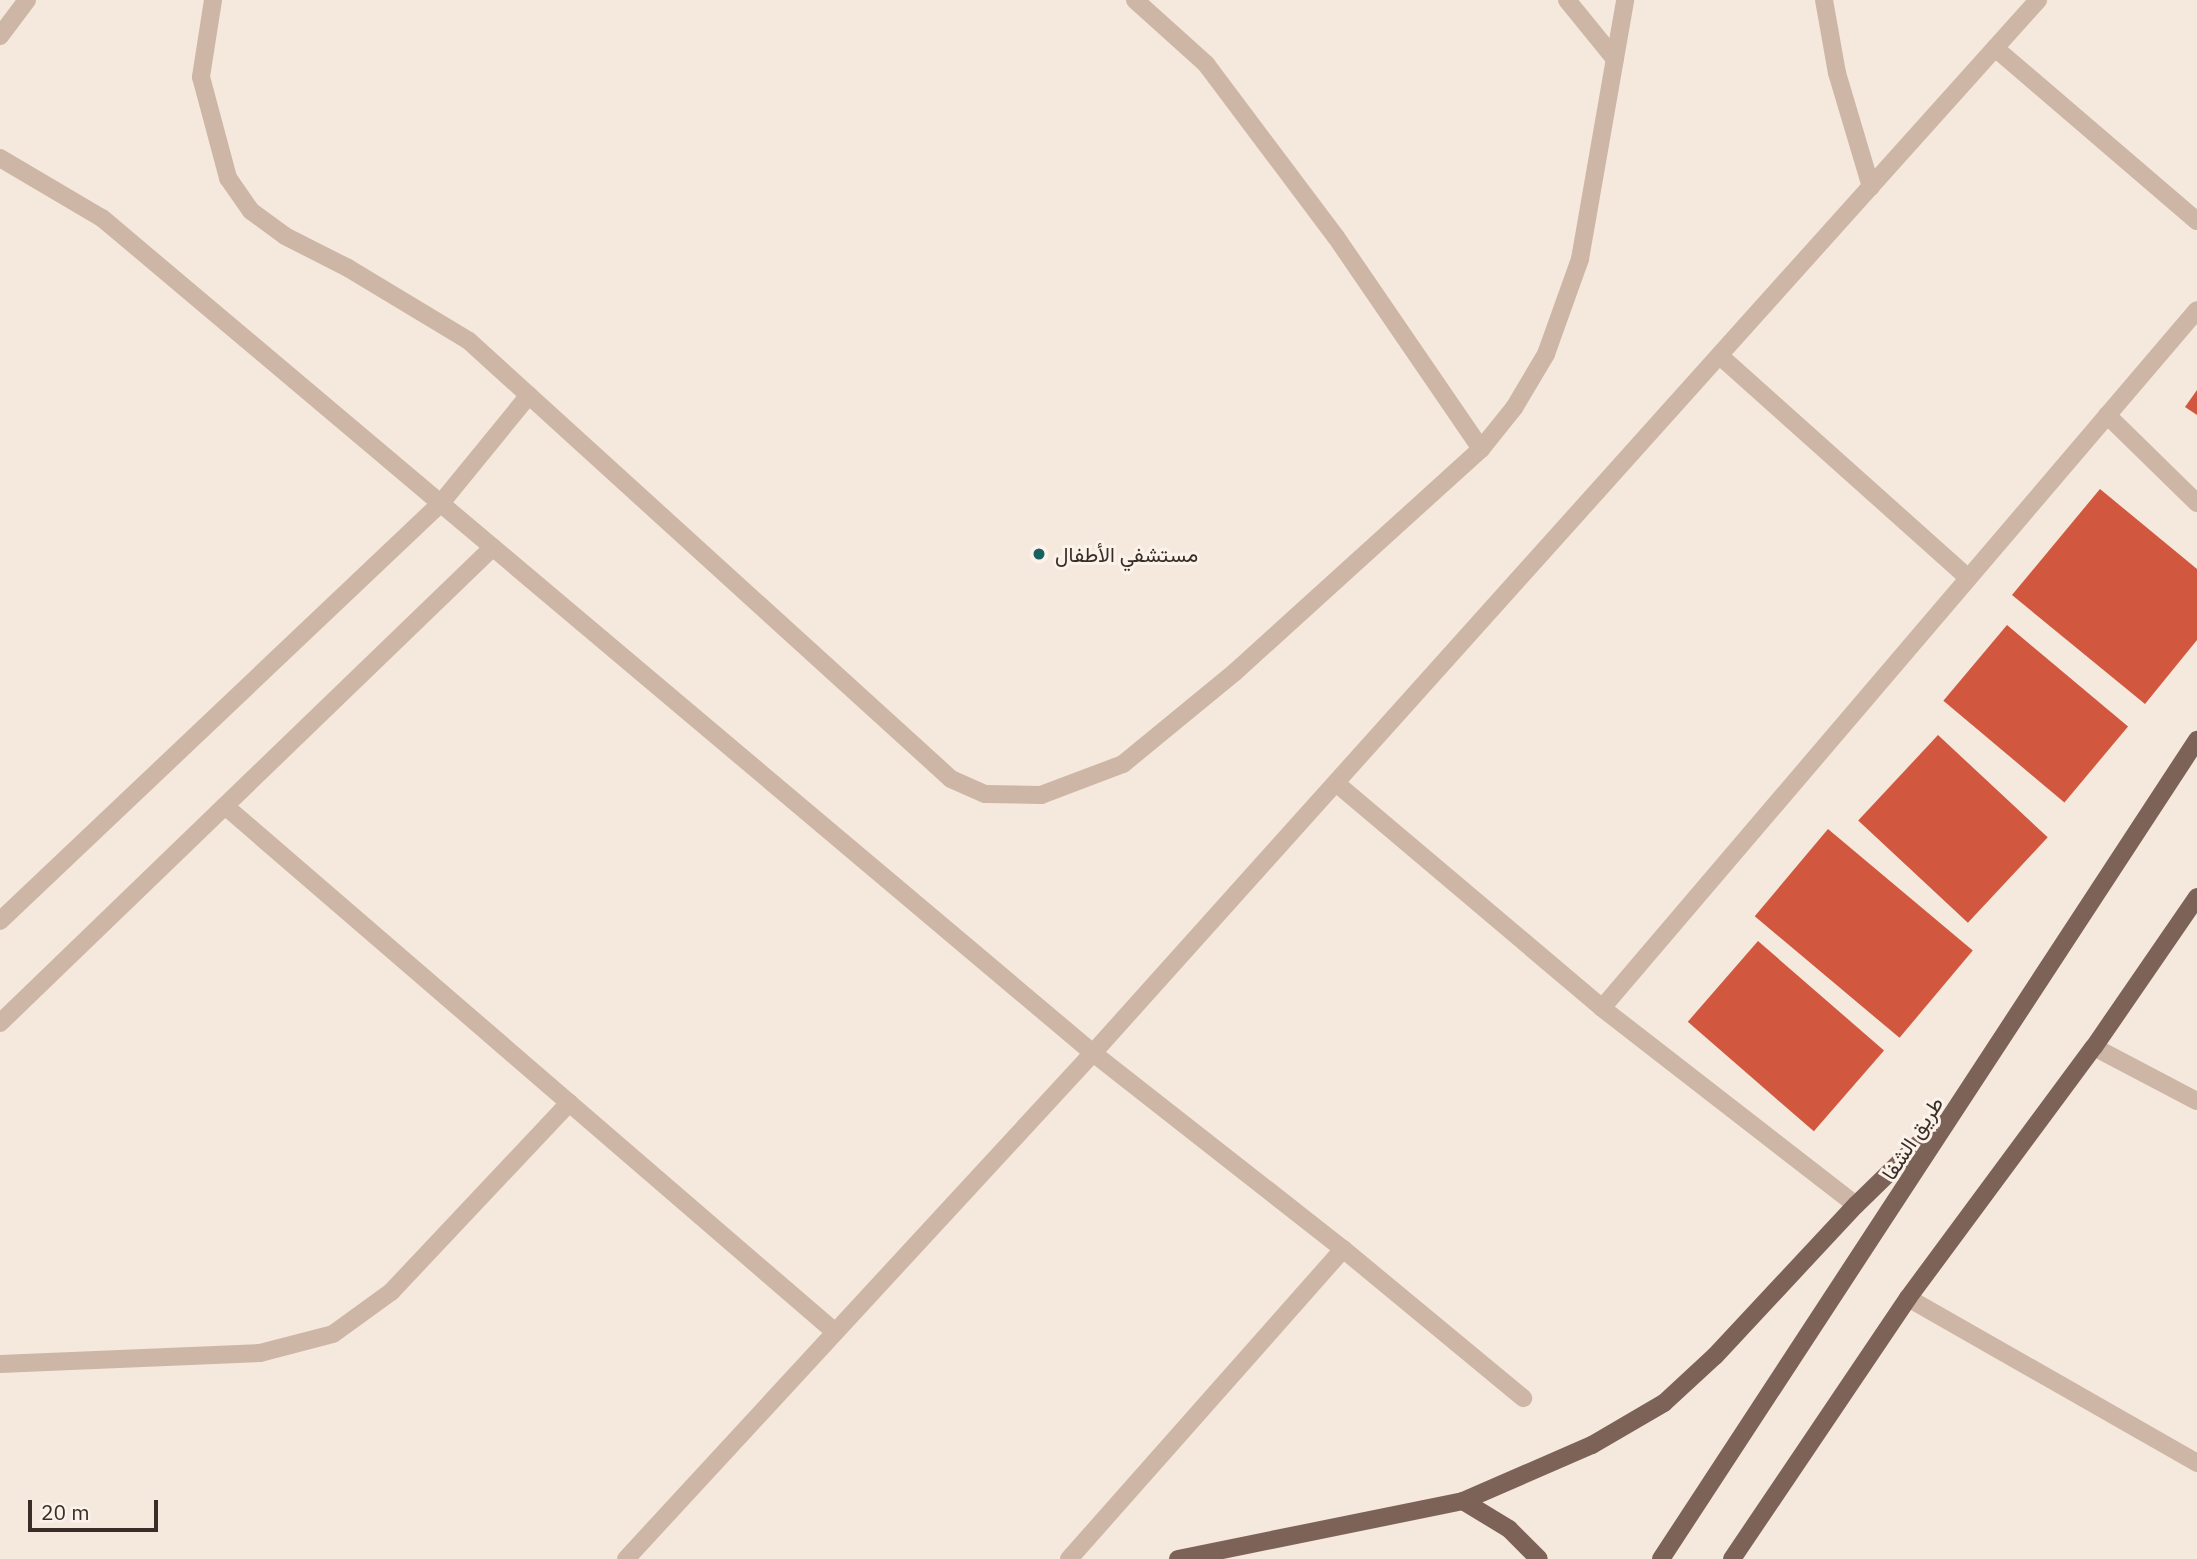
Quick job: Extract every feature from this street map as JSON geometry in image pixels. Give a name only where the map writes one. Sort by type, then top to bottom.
[{"type":"main road","name":"طريق الشفا","points":[[1661,1559],[2197,740]]},
{"type":"main road","points":[[1732,1559],[1908,1298],[2094,1047],[2197,897]]},
{"type":"main road","points":[[1178,1559],[1463,1500],[1592,1445],[1664,1403],[1715,1356],[1857,1205],[1963,1101]]},
{"type":"main road","points":[[1463,1500],[1509,1529],[1539,1559]]},
{"type":"street","points":[[0,36],[27,0]]},
{"type":"street","points":[[213,0],[201,77],[228,178],[251,211],[285,236],[348,268],[468,341],[951,779],[985,794],[1041,795],[1124,764],[1235,672],[1481,449],[1514,408],[1546,354],[1580,258],[1625,0]]},
{"type":"street","points":[[1135,0],[1206,64],[1336,237],[1481,449]]},
{"type":"street","points":[[1567,0],[1615,59]]},
{"type":"street","points":[[1824,0],[1837,73],[1871,187]]},
{"type":"street","points":[[626,1559],[1093,1053],[2038,0]]},
{"type":"street","points":[[1995,48],[2197,220]]},
{"type":"street","points":[[0,158],[102,218],[1093,1053],[1343,1250],[1523,1398]]},
{"type":"street","points":[[1602,1008],[2197,310]]},
{"type":"street","points":[[1720,356],[1968,578]]},
{"type":"street","points":[[0,921],[441,503],[528,395]]},
{"type":"street","points":[[2107,415],[2197,503]]},
{"type":"street","points":[[0,1023],[493,547]]},
{"type":"street","points":[[1336,783],[1602,1008],[1857,1205]]},
{"type":"street","points":[[225,806],[835,1332]]},
{"type":"street","points":[[2094,1047],[2197,1101]]},
{"type":"street","points":[[0,1364],[260,1353],[333,1334],[391,1292],[569,1103]]},
{"type":"street","points":[[1069,1559],[1343,1250]]},
{"type":"street","points":[[1908,1298],[2197,1463]]},
{"type":"building","points":[[2197,390],[2197,415],[2185,407]]},
{"type":"building","points":[[2100,489],[2197,569],[2197,640],[2145,704],[2012,595]]},
{"type":"building","points":[[2007,625],[2128,727],[2064,802],[1943,701]]},
{"type":"building","points":[[1938,735],[2048,837],[1968,923],[1858,821]]},
{"type":"building","points":[[1828,829],[1973,950],[1900,1038],[1755,916]]},
{"type":"building","points":[[1758,941],[1884,1051],[1814,1131],[1688,1022]]},
{"type":"place","name":"مستشفي الأطفال","points":[[1039,554]]}]
